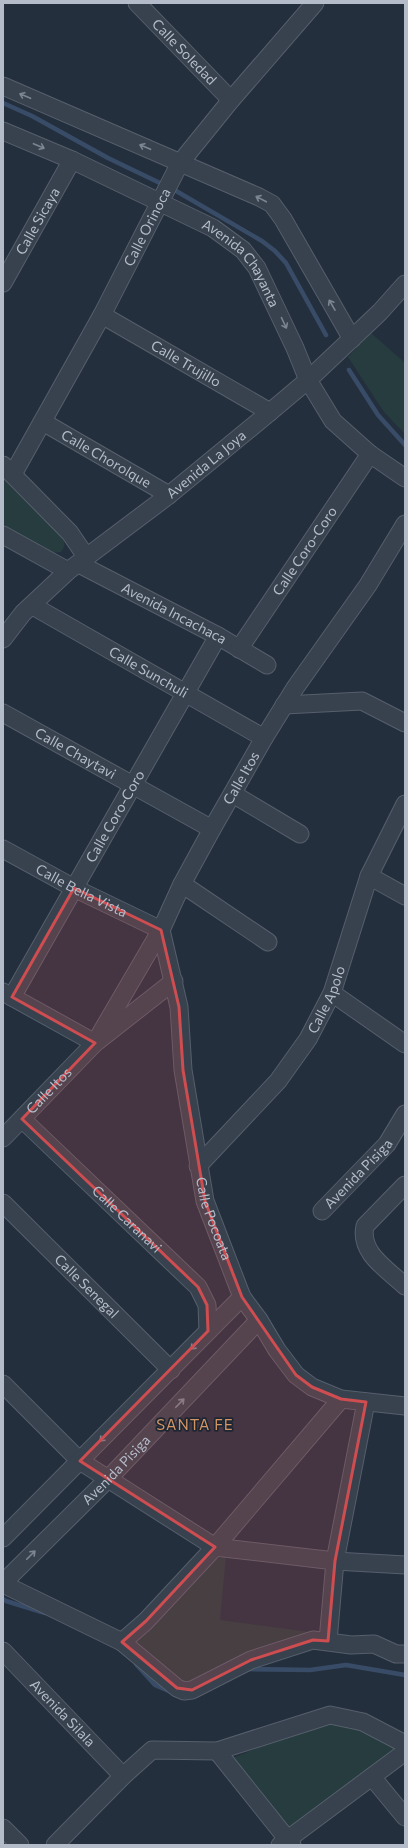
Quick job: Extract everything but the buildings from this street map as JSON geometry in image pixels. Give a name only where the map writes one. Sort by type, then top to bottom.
[{"type":"street","name":"Calle Soledad","points":[[137,3],[231,100]]},
{"type":"street","name":"Calle Orinoca","points":[[8,469],[43,422],[102,315],[180,163],[231,100],[315,3]]},
{"type":"street","points":[[3,86],[272,204],[283,219],[352,339]]},
{"type":"street","name":"Avenida Chayanta","points":[[3,130],[72,160],[161,202],[213,228],[243,250],[258,268],[296,348],[308,380],[333,421],[370,454],[405,478]]},
{"type":"street","name":"Calle Sicaya","points":[[3,283],[72,160]]},
{"type":"street","name":"Avenida La Joya","points":[[3,639],[23,613],[33,606],[78,564],[169,495],[308,380],[380,312],[405,284]]},
{"type":"street","name":"Calle Trujillo","points":[[102,315],[270,412]]},
{"type":"street","name":"Calle Chorolque","points":[[43,422],[169,495]]},
{"type":"street","name":"Calle Coro-Coro","points":[[239,649],[370,454]]},
{"type":"street","name":"Avenida Incachaca","points":[[8,469],[70,533],[78,564],[218,636],[267,666]]},
{"type":"street","name":"Calle Itos","points":[[95,1043],[161,930],[182,884],[264,738],[284,705],[368,585],[405,524]]},
{"type":"street","points":[[3,535],[78,564]]},
{"type":"street","name":"Calle Sunchuli","points":[[33,606],[187,692],[264,738]]},
{"type":"street","name":"Calle Coro-Coro","points":[[8,995],[74,888],[218,636]]},
{"type":"street","points":[[284,705],[362,701],[405,723]]},
{"type":"street","name":"Calle Chaytavi","points":[[3,713],[212,829]]},
{"type":"street","points":[[233,794],[300,834]]},
{"type":"street","name":"Calle Apolo","points":[[198,1166],[278,1081],[308,1039],[332,993],[369,876],[405,804]]},
{"type":"street","name":"Calle Bella Vista","points":[[3,849],[74,888],[161,930]]},
{"type":"street","points":[[369,876],[405,896]]},
{"type":"street","points":[[182,884],[268,942]]},
{"type":"street","name":"Calle Pocoata","points":[[161,930],[179,1007],[183,1070],[205,1201],[242,1297],[259,1320],[276,1350],[296,1374],[312,1387],[341,1399],[405,1406]]},
{"type":"street","name":"Calle Itos","points":[[3,1138],[95,1043],[174,981]]},
{"type":"street","points":[[332,993],[405,1044]]},
{"type":"street","points":[[8,995],[95,1043]]},
{"type":"street","name":"Avenida Pisiga","points":[[322,1211],[387,1144],[405,1114]]},
{"type":"street","name":"Calle Caranavi","points":[[22,1119],[198,1287],[207,1305],[208,1331]]},
{"type":"street","points":[[405,1185],[365,1226],[363,1235],[365,1245],[372,1255],[405,1286]]},
{"type":"street","name":"Calle Senegal","points":[[3,1203],[171,1370]]},
{"type":"street","points":[[3,1538],[242,1297]]},
{"type":"street","name":"Avenida Pisiga","points":[[3,1584],[109,1478],[259,1320]]},
{"type":"street","points":[[3,1384],[80,1460],[215,1547],[335,1561],[405,1565]]},
{"type":"street","points":[[122,1642],[146,1621],[215,1547],[341,1399]]},
{"type":"street","points":[[328,1641],[335,1561],[366,1402]]},
{"type":"street","points":[[3,1584],[122,1642],[177,1688],[184,1691],[192,1690],[251,1660],[313,1640],[351,1645],[374,1644],[396,1654],[405,1654]]},
{"type":"street","name":"Avenida Silala","points":[[3,1650],[123,1776]]},
{"type":"street","points":[[55,1845],[123,1776],[152,1750],[217,1751],[330,1715],[363,1722],[405,1744]]},
{"type":"street","points":[[217,1751],[287,1843],[405,1752]]},
{"type":"street","points":[[372,1777],[405,1817]]},
{"type":"street","points":[[3,1828],[20,1845]]},
{"type":"highlighted area","points":[[74,888],[161,930],[179,1007],[183,1070],[205,1201],[242,1297],[296,1375],[312,1387],[341,1399],[366,1402],[335,1561],[328,1641],[313,1640],[251,1660],[192,1690],[177,1688],[122,1642],[146,1621],[215,1547],[80,1461],[208,1331],[207,1305],[198,1287],[22,1119],[95,1043],[12,997]]},
{"type":"green space","points":[[371,333],[405,363],[405,434],[384,412],[348,357]]},
{"type":"green space","points":[[3,477],[59,533],[64,542],[64,547],[61,552],[50,553],[3,527]]},
{"type":"green space","points":[[226,1557],[220,1620],[310,1632],[193,1683],[180,1683],[133,1645],[214,1558]]},
{"type":"green space","points":[[339,1724],[358,1726],[395,1747],[397,1753],[289,1831],[233,1758],[306,1728]]},
{"type":"waterway","points":[[3,103],[32,116],[108,158],[164,185]]},
{"type":"waterway","points":[[171,188],[262,241],[275,251],[286,263],[326,335]]},
{"type":"waterway","points":[[349,370],[378,415],[405,445]]},
{"type":"waterway","points":[[3,1599],[45,1613]]},
{"type":"waterway","points":[[136,1664],[155,1685],[171,1692]]},
{"type":"waterway","points":[[246,1669],[310,1670],[346,1665],[405,1675]]},
{"type":"district","name":"SANTA FE","points":[[195,1425]]}]
